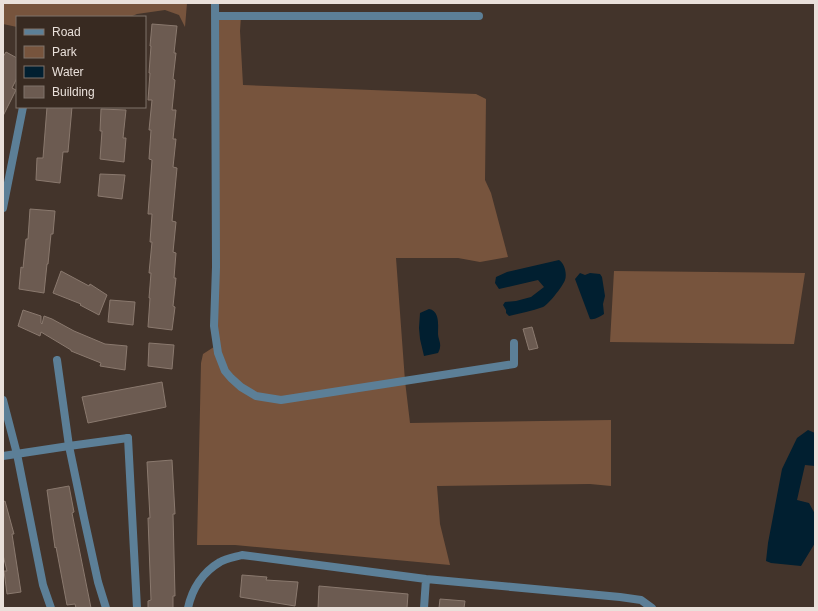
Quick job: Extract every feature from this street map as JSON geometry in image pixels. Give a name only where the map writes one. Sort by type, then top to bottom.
[{"type":"street","points":[[215,3],[216,267],[214,326],[218,353],[225,371],[231,378],[241,387],[256,396],[281,400],[514,364],[514,344]]},
{"type":"street","points":[[215,16],[479,16]]},
{"type":"street","points":[[3,208],[23,108]]},
{"type":"street","points":[[57,360],[69,446],[97,575],[106,608]]},
{"type":"street","points":[[3,400],[17,454],[43,585],[51,608]]},
{"type":"street","points":[[3,456],[128,438],[137,608]]},
{"type":"street","points":[[188,608],[196,586],[206,572],[221,561],[242,555],[426,579],[620,597],[641,600],[652,608]]},
{"type":"street","points":[[424,608],[426,579]]},
{"type":"green space","points":[[3,3],[187,3],[185,27],[179,15],[165,10],[132,16],[16,16],[16,27],[3,24]]},
{"type":"green space","points":[[215,16],[241,16],[240,31],[243,85],[476,94],[486,99],[485,180],[491,193],[508,257],[480,262],[458,258],[396,258],[405,381],[410,423],[611,420],[611,486],[590,484],[437,486],[440,524],[450,565],[235,545],[197,545],[201,363],[203,354],[217,345]]},
{"type":"green space","points":[[614,271],[805,273],[794,344],[610,342]]},
{"type":"water","points":[[559,260],[566,272],[566,278],[552,299],[543,307],[509,316],[503,305],[505,302],[531,297],[544,287],[538,280],[499,289],[495,283],[496,277],[507,272]]},
{"type":"water","points":[[580,273],[585,275],[590,273],[600,274],[602,277],[605,296],[603,304],[604,314],[595,319],[590,319],[575,279]]},
{"type":"water","points":[[429,309],[433,310],[437,315],[440,349],[438,353],[424,356],[420,339],[420,313]]},
{"type":"water","points":[[808,430],[815,433],[815,466],[805,465],[797,500],[809,503],[815,514],[815,543],[801,566],[771,563],[766,561],[768,543],[782,469],[797,438]]},
{"type":"building","points":[[152,24],[177,26],[174,53],[176,53],[172,110],[176,110],[173,139],[176,139],[173,167],[177,168],[172,221],[176,222],[173,252],[176,253],[174,278],[176,278],[173,306],[175,307],[172,330],[148,327],[151,273],[149,273],[152,242],[150,242],[152,214],[148,214],[152,160],[149,159],[151,130],[149,130],[152,100],[148,100]]},
{"type":"building","points":[[6,52],[16,57],[16,80],[12,88],[16,90],[3,116],[3,57]]},
{"type":"building","points":[[47,108],[72,108],[68,152],[63,152],[60,183],[36,180],[37,158],[43,158]]},
{"type":"building","points":[[101,109],[126,110],[123,138],[126,138],[124,162],[100,159],[102,131],[100,131]]},
{"type":"building","points":[[100,174],[125,175],[122,199],[98,196]]},
{"type":"building","points":[[30,209],[55,211],[44,293],[19,289],[26,239],[28,239]]},
{"type":"building","points":[[61,271],[89,286],[90,284],[107,295],[99,315],[80,305],[81,304],[53,293]]},
{"type":"building","points":[[110,300],[135,302],[133,325],[108,322]]},
{"type":"building","points":[[23,310],[41,316],[42,324],[44,316],[105,344],[127,346],[125,370],[100,366],[101,363],[71,351],[41,332],[40,336],[18,326]]},
{"type":"building","points":[[532,327],[538,348],[529,350],[523,329]]},
{"type":"building","points":[[149,343],[174,345],[172,369],[148,366]]},
{"type":"building","points":[[162,382],[166,407],[88,423],[82,397]]},
{"type":"building","points":[[172,460],[175,514],[173,514],[175,596],[173,596],[173,608],[148,608],[148,601],[151,600],[148,518],[150,518],[147,462]]},
{"type":"building","points":[[69,486],[74,512],[72,513],[91,608],[76,608],[75,604],[67,605],[56,547],[55,548],[47,490]]},
{"type":"building","points":[[5,501],[14,534],[12,534],[21,592],[7,594],[4,571],[7,571],[3,555],[3,502]]},
{"type":"building","points":[[242,575],[267,577],[266,580],[298,582],[295,606],[240,597]]},
{"type":"building","points":[[319,586],[408,594],[407,608],[318,608]]},
{"type":"building","points":[[440,599],[465,601],[464,608],[439,608]]}]
